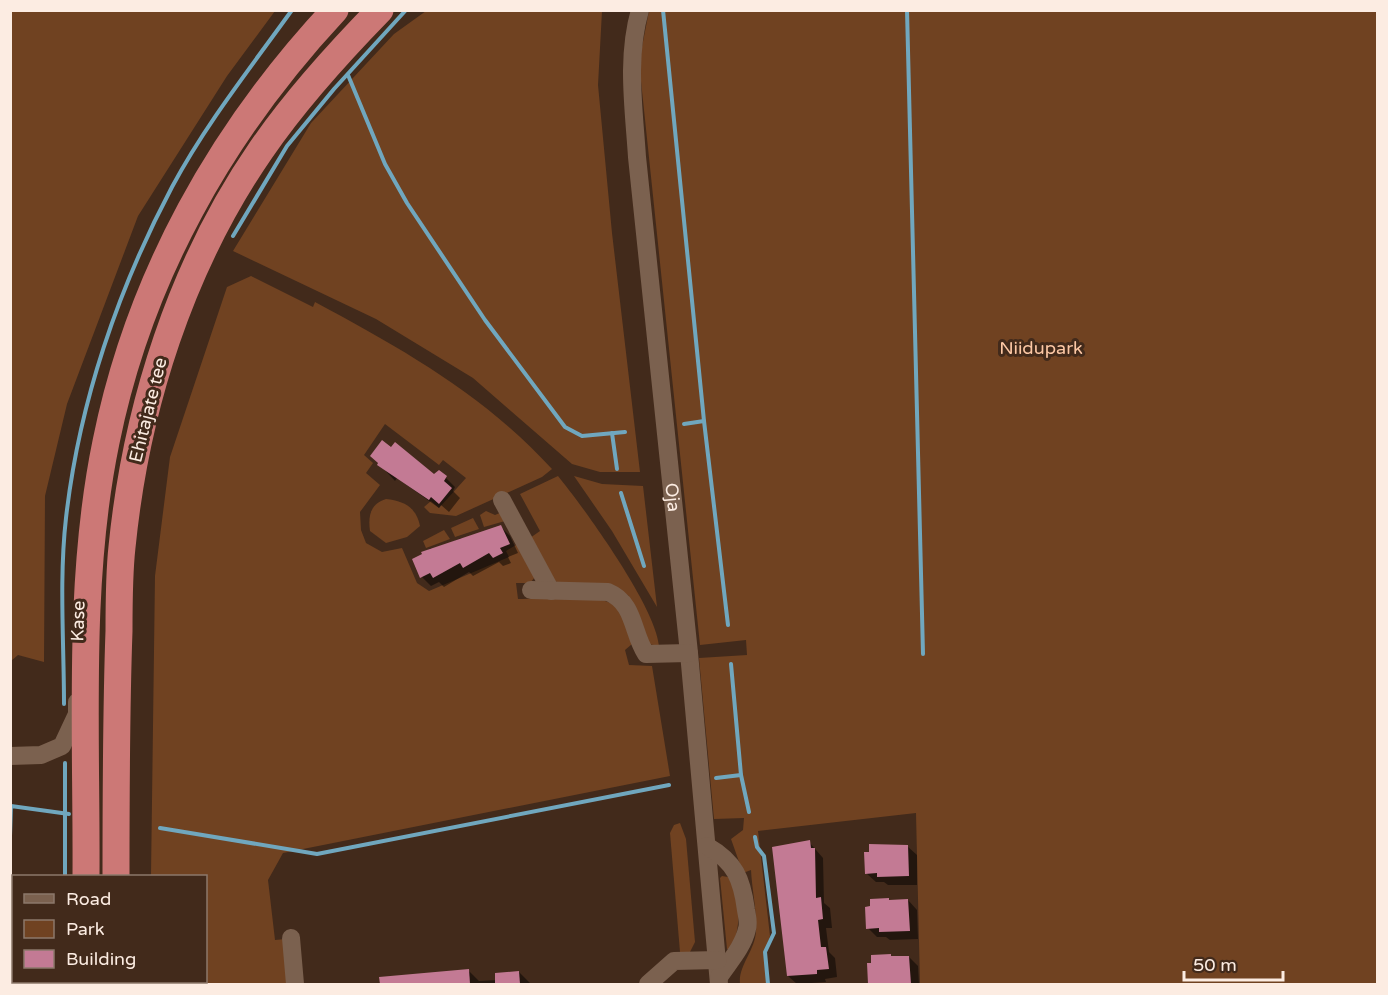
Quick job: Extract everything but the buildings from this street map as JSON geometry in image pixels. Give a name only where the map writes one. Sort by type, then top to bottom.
[{"type":"highway","name":"Ehitajate tee","points":[[86,875],[88,604],[95,520],[105,444],[122,377],[150,295],[176,235],[236,131],[278,74],[335,10]]},
{"type":"highway","name":"Ehitajate tee","points":[[116,875],[121,548],[134,466],[152,382],[181,304],[208,243],[261,151],[313,83],[380,10]]},
{"type":"street","name":"Oja","points":[[640,10],[635,27],[632,75],[637,157],[689,653],[719,974]]},
{"type":"street","name":"Kase","points":[[10,756],[41,755],[62,746],[77,714],[76,622],[87,490],[105,444]]},
{"type":"street","points":[[502,500],[551,591]]},
{"type":"street","points":[[531,590],[594,591],[618,596],[630,612],[637,637],[646,654],[689,653]]},
{"type":"street","points":[[648,984],[674,961],[719,974],[739,948],[748,927],[743,888],[736,872],[724,856],[707,846]]},
{"type":"street","points":[[291,938],[295,984]]},
{"type":"green space","points":[[11,10],[275,11],[227,76],[138,216],[67,404],[45,496],[44,662],[18,655],[11,661]]},
{"type":"green space","points":[[426,11],[602,11],[598,85],[612,233],[640,472],[600,472],[572,464],[473,378],[376,319],[233,251],[311,123],[394,34]]},
{"type":"green space","name":"Niidupark","points":[[649,11],[1377,11],[1377,984],[920,984],[916,813],[758,831],[770,936],[765,952],[768,984],[740,984],[740,977],[756,931],[751,870],[743,873],[731,839],[743,830],[744,818],[714,819],[699,658],[747,655],[746,640],[700,645],[639,62]]},
{"type":"green space","points":[[251,276],[313,307],[315,302],[380,338],[441,375],[470,396],[526,442],[552,469],[542,477],[456,516],[430,513],[424,507],[431,501],[439,508],[466,478],[443,460],[439,465],[385,424],[364,455],[373,463],[366,473],[380,485],[360,512],[361,530],[366,543],[382,552],[402,548],[417,583],[429,591],[509,557],[506,551],[516,545],[505,521],[484,527],[480,515],[486,511],[495,515],[502,512],[535,577],[530,583],[516,583],[518,599],[587,598],[611,603],[622,612],[632,644],[625,650],[629,665],[652,666],[670,776],[283,853],[268,880],[275,940],[286,939],[290,984],[150,984],[207,983],[207,875],[151,875],[155,576],[170,457],[227,287]]},
{"type":"green space","points":[[558,476],[601,534],[633,584],[646,607],[659,646],[648,644],[628,595],[561,584],[555,581],[530,538],[540,531],[520,494]]},
{"type":"green space","points":[[574,476],[602,484],[643,486],[657,607],[612,531]]},
{"type":"green space","points":[[386,499],[408,506],[416,514],[420,526],[407,537],[386,543],[370,531],[369,520],[373,507]]},
{"type":"green space","points":[[473,518],[479,529],[455,537],[451,528]]},
{"type":"green space","points":[[444,530],[450,539],[426,548],[423,541]]},
{"type":"green space","points":[[680,823],[686,839],[695,942],[688,956],[680,952],[670,833],[674,825]]},
{"type":"green space","points":[[728,877],[738,904],[737,931],[732,950],[727,949],[720,878]]},
{"type":"waterway","points":[[64,704],[62,588],[66,518],[80,432],[104,348],[134,266],[172,187],[214,119],[292,10]]},
{"type":"waterway","points":[[233,236],[287,146],[334,89],[406,10]]},
{"type":"waterway","points":[[663,10],[704,421],[728,625]]},
{"type":"waterway","points":[[907,10],[923,654]]},
{"type":"waterway","points":[[348,75],[385,164],[407,203],[485,320],[565,427],[582,436],[625,432]]},
{"type":"waterway","points":[[684,424],[704,421]]},
{"type":"waterway","points":[[612,433],[617,469]]},
{"type":"waterway","points":[[621,493],[644,566]]},
{"type":"waterway","points":[[731,664],[741,775],[749,812]]},
{"type":"waterway","points":[[65,763],[65,875]]},
{"type":"waterway","points":[[716,778],[741,775]]},
{"type":"waterway","points":[[160,828],[317,854],[669,785]]},
{"type":"waterway","points":[[10,836],[11,806],[69,814]]},
{"type":"waterway","points":[[755,837],[757,847],[764,856],[774,933],[765,952],[768,984]]}]
